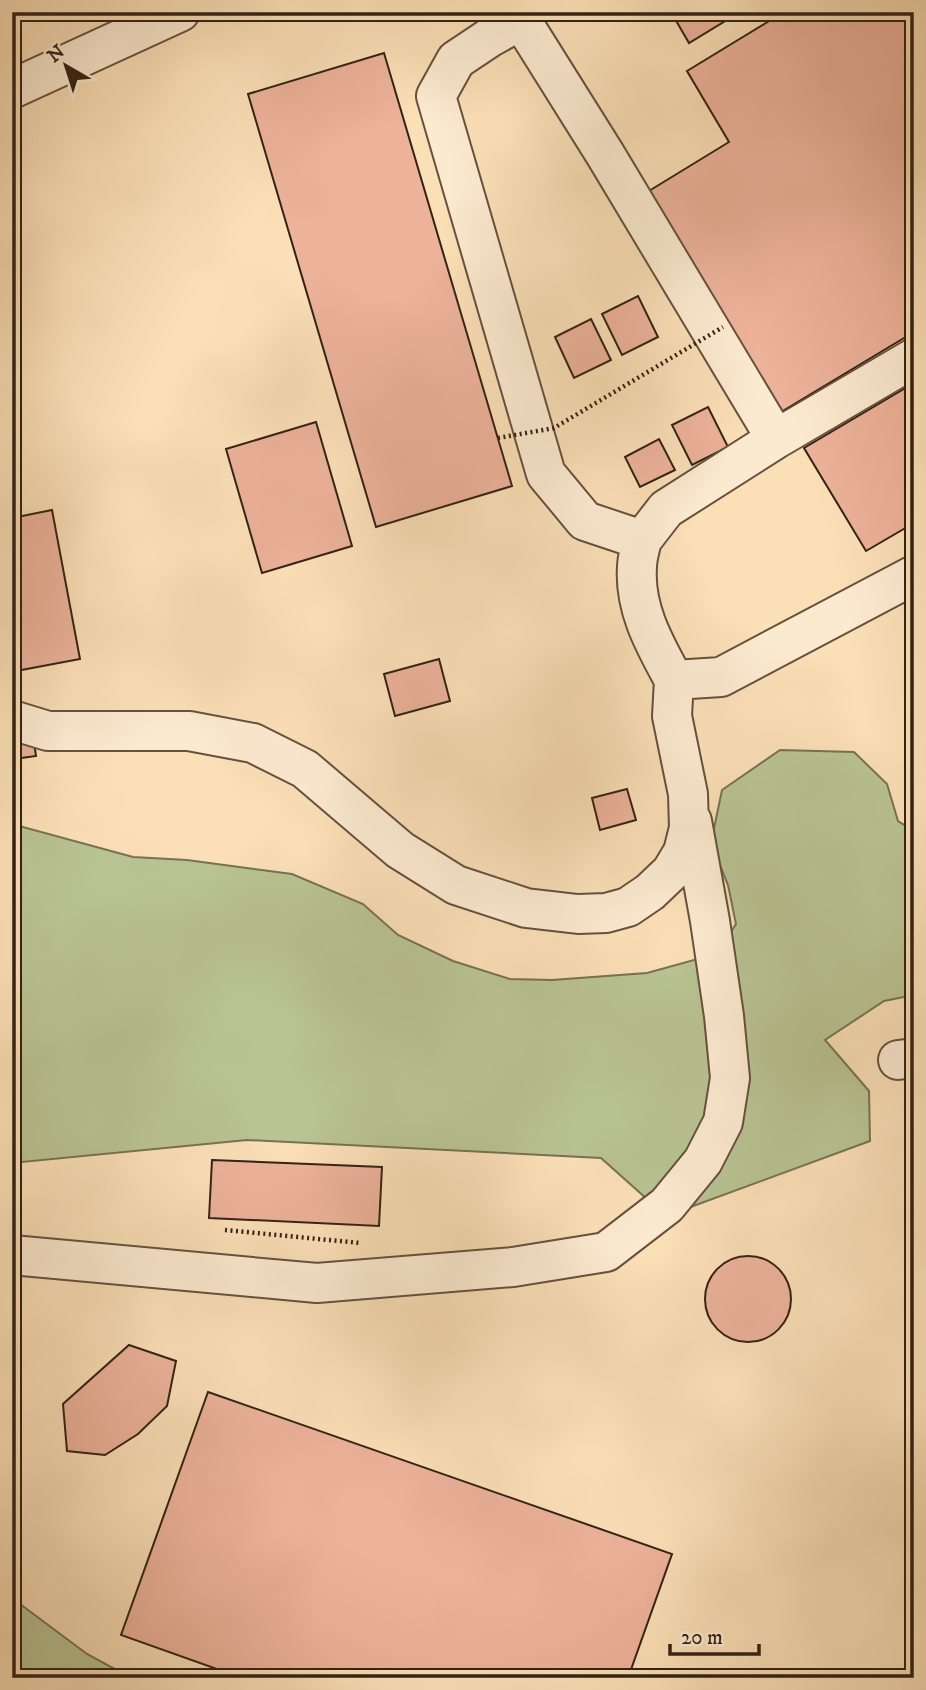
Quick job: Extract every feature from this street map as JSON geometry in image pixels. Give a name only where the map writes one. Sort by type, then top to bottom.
[{"type":"street","points":[[12,89],[170,14]]},
{"type":"street","points":[[642,540],[585,521],[546,474],[436,96],[456,60],[520,16],[606,154],[776,439]]},
{"type":"street","points":[[12,1255],[317,1283],[513,1267],[606,1252],[667,1205],[703,1161],[723,1122],[730,1078],[710,921],[688,794],[671,716],[674,680],[650,637],[637,593],[637,566],[642,540],[666,509],[776,439],[914,358]]},
{"type":"street","points":[[674,680],[721,677],[914,575]]},
{"type":"street","points":[[12,720],[48,731],[189,731],[253,743],[305,769],[400,849],[456,885],[526,908],[578,914],[606,913],[628,906],[650,892],[671,872],[683,852],[689,828],[688,794]]},
{"type":"path","points":[[498,438],[554,428],[723,327]]},
{"type":"green space","points":[[780,750],[854,752],[887,784],[898,821],[914,831],[914,995],[884,1001],[825,1040],[869,1091],[870,1141],[666,1216],[601,1158],[247,1140],[12,1163],[12,824],[133,857],[187,860],[292,874],[363,904],[398,935],[453,961],[510,979],[552,980],[647,973],[716,954],[736,924],[728,885],[711,843],[722,790]]},
{"type":"green space","points":[[12,1598],[87,1654],[131,1678],[12,1678]]},
{"type":"building","points":[[671,12],[740,12],[689,43]]},
{"type":"building","points":[[784,12],[914,12],[914,332],[776,415],[644,194],[729,142],[687,71]]},
{"type":"building","points":[[384,53],[512,486],[376,527],[248,94]]},
{"type":"building","points":[[638,296],[658,337],[622,355],[602,314]]},
{"type":"building","points":[[591,319],[611,360],[574,378],[555,337]]},
{"type":"building","points":[[914,383],[914,523],[866,551],[804,448]]},
{"type":"building","points":[[708,407],[728,447],[692,465],[672,425]]},
{"type":"building","points":[[316,422],[352,546],[262,573],[226,449]]},
{"type":"building","points":[[659,439],[675,470],[640,487],[625,457]]},
{"type":"building","points":[[52,510],[80,659],[16,671],[12,651],[12,518]]},
{"type":"building","points":[[439,659],[450,701],[395,716],[384,674]]},
{"type":"building","points":[[33,736],[36,756],[14,759],[12,739]]},
{"type":"building","points":[[627,789],[636,820],[600,830],[592,798]]},
{"type":"building","points":[[212,1160],[382,1167],[379,1226],[209,1218]]},
{"type":"building","points":[[740,1256],[756,1256],[779,1268],[788,1282],[791,1299],[788,1316],[779,1330],[756,1342],[740,1342],[724,1335],[712,1323],[705,1307],[705,1291],[712,1275],[724,1263]]},
{"type":"building","points":[[129,1345],[176,1361],[167,1406],[138,1434],[105,1455],[67,1451],[63,1404]]},
{"type":"building","points":[[208,1392],[672,1554],[628,1678],[242,1678],[121,1635]]}]
